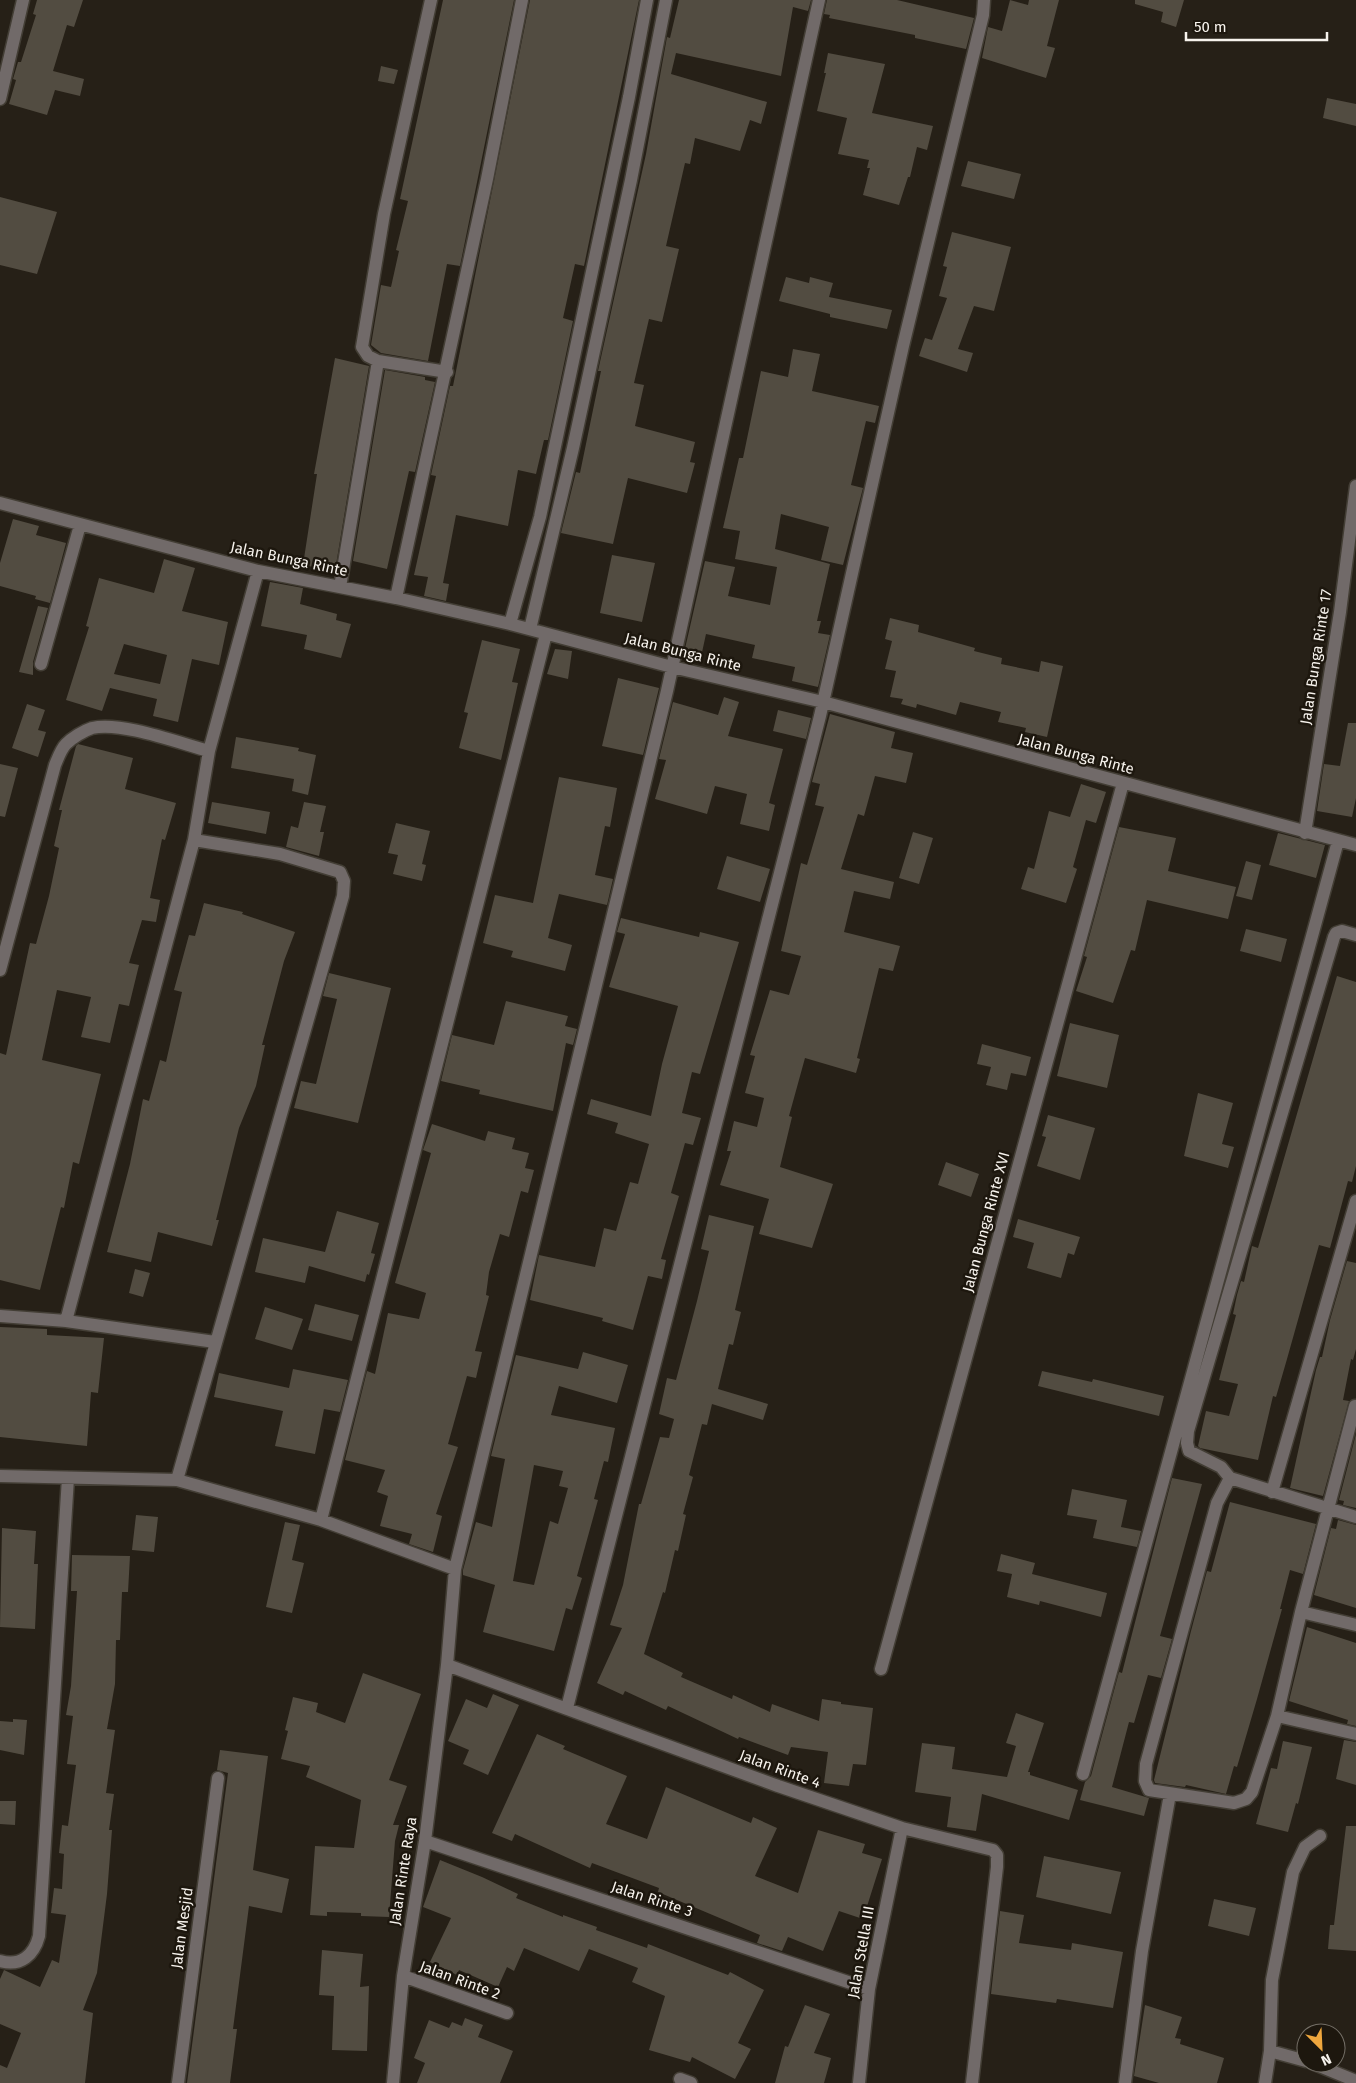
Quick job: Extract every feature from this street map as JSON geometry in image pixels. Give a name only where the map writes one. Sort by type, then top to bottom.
[{"type":"street","points":[[0,99],[23,0]]},
{"type":"street","points":[[431,0],[384,214],[362,347],[368,356],[378,361],[446,372]]},
{"type":"street","points":[[396,598],[487,179],[522,0]]},
{"type":"street","points":[[510,624],[540,517],[585,307],[647,0]]},
{"type":"street","points":[[530,629],[573,448],[666,0]]},
{"type":"street","name":"Jalan Rinte Raya","points":[[393,2083],[403,1976],[426,1841],[447,1665],[456,1568],[672,667],[819,0]]},
{"type":"street","points":[[567,1708],[823,702],[903,346],[983,15],[984,0]]},
{"type":"street","points":[[585,307],[602,311]]},
{"type":"street","points":[[340,587],[378,361]]},
{"type":"street","name":"Jalan Bunga Rinte 17","points":[[1305,832],[1340,612],[1356,486]]},
{"type":"street","name":"Jalan Bunga Rinte","points":[[0,503],[258,571],[396,598],[510,624],[672,667],[823,702],[1356,845]]},
{"type":"street","points":[[41,664],[80,524]]},
{"type":"street","points":[[66,1321],[194,840],[209,751],[258,571]]},
{"type":"street","points":[[321,1520],[546,634]]},
{"type":"street","points":[[0,970],[54,765],[64,745],[79,734],[92,728],[115,728],[141,732],[209,751]]},
{"type":"street","name":"Jalan Bunga Rinte XVI","points":[[881,1669],[1123,783]]},
{"type":"street","points":[[176,1480],[343,896],[344,881],[340,872],[303,860],[194,840]]},
{"type":"street","points":[[1083,1774],[1338,841]]},
{"type":"street","points":[[1356,935],[1342,931],[1336,933],[1334,937],[1188,1431],[1187,1444],[1189,1451],[1221,1467],[1230,1478],[1356,1517]]},
{"type":"street","points":[[1272,1492],[1356,1201]]},
{"type":"street","points":[[0,1316],[66,1321],[215,1342]]},
{"type":"street","points":[[1230,1478],[1217,1503],[1146,1764],[1145,1781],[1149,1790],[1234,1803],[1246,1799],[1255,1784],[1277,1716],[1301,1612],[1355,1406]]},
{"type":"street","points":[[0,1476],[176,1480],[321,1520],[456,1568]]},
{"type":"street","points":[[0,1962],[8,1964],[24,1960],[35,1950],[39,1936],[68,1478]]},
{"type":"street","points":[[1301,1612],[1356,1625]]},
{"type":"street","name":"Jalan Rinte 4","points":[[447,1665],[778,1786],[902,1828],[987,1847],[996,1852],[997,1867],[972,2083]]},
{"type":"street","points":[[1277,1716],[1356,1734]]},
{"type":"street","name":"Jalan Mesjid","points":[[178,2083],[218,1778]]},
{"type":"street","points":[[1125,2083],[1142,1951],[1170,1794]]},
{"type":"street","name":"Jalan Stella III","points":[[859,2083],[869,1989],[902,1828]]},
{"type":"street","points":[[1265,2083],[1270,2052],[1272,1980],[1293,1872],[1305,1847],[1320,1836]]},
{"type":"street","name":"Jalan Rinte 3","points":[[426,1841],[869,1989]]},
{"type":"street","name":"Jalan Rinte 2","points":[[403,1976],[507,2014]]},
{"type":"street","points":[[1270,2052],[1296,2058]]},
{"type":"street","points":[[1336,2073],[1356,2081]]},
{"type":"building","points":[[37,0],[83,0],[74,27],[67,25],[53,71],[84,79],[80,96],[55,90],[47,115],[9,104],[16,80],[13,79],[18,62],[21,62],[36,15],[33,14]]},
{"type":"building","points":[[443,0],[514,0],[460,266],[447,264],[428,361],[381,353],[371,345],[381,285],[391,287],[399,251],[396,250],[408,201],[400,199]]},
{"type":"building","points":[[530,0],[639,0],[584,266],[575,264],[563,318],[573,321],[548,440],[544,440],[536,474],[518,470],[508,526],[456,515],[443,583],[449,584],[446,601],[424,596],[428,577],[414,575],[436,476],[431,475],[450,386],[453,386]]},
{"type":"building","points":[[679,0],[811,0],[808,11],[793,7],[781,76],[676,53],[671,74],[767,102],[761,124],[750,120],[740,151],[695,138],[690,164],[685,163],[666,246],[679,249],[662,322],[649,319],[634,383],[644,385],[635,426],[695,442],[690,462],[695,463],[687,493],[628,478],[613,544],[561,533],[576,472],[580,473],[601,371],[598,371],[646,154],[667,37],[670,38]]},
{"type":"building","points":[[827,0],[897,0],[974,18],[966,49],[915,38],[915,35],[829,18],[830,15],[824,14]]},
{"type":"building","points":[[1010,0],[1028,5],[1029,0],[1059,0],[1047,46],[1055,48],[1046,78],[982,58],[988,27],[1002,31]]},
{"type":"building","points":[[1135,0],[1184,0],[1176,27],[1161,22],[1163,12],[1135,4]]},
{"type":"building","points":[[828,53],[885,64],[872,113],[933,126],[927,150],[917,147],[910,177],[908,177],[899,205],[863,195],[870,168],[867,168],[869,160],[838,154],[847,118],[817,111],[826,73],[824,73]]},
{"type":"building","points":[[381,66],[398,70],[394,84],[378,81]]},
{"type":"building","points":[[1327,98],[1356,104],[1356,126],[1323,118]]},
{"type":"building","points":[[968,161],[1021,174],[1014,199],[961,186]]},
{"type":"building","points":[[0,197],[57,212],[37,274],[0,265]]},
{"type":"building","points":[[952,232],[1011,247],[994,311],[974,306],[958,349],[973,353],[967,372],[919,356],[925,338],[932,340],[947,298],[939,296],[947,267],[943,266]]},
{"type":"building","points":[[786,277],[809,283],[810,277],[833,283],[829,297],[892,310],[887,329],[830,317],[830,314],[779,301]]},
{"type":"building","points":[[793,349],[820,354],[812,391],[879,406],[875,423],[866,421],[851,485],[863,488],[843,565],[821,560],[829,527],[781,514],[775,549],[830,564],[817,621],[821,621],[818,633],[830,635],[818,687],[792,681],[795,667],[752,658],[755,645],[706,634],[701,657],[684,653],[705,561],[735,567],[728,596],[770,605],[777,567],[735,559],[740,531],[723,528],[739,458],[743,458],[761,371],[788,377]]},
{"type":"building","points":[[335,358],[369,366],[335,571],[303,565],[317,474],[314,474]]},
{"type":"building","points":[[385,370],[425,377],[425,380],[435,382],[415,472],[409,471],[387,569],[353,561]]},
{"type":"building","points":[[13,519],[39,526],[36,535],[66,543],[50,603],[35,599],[36,596],[0,586],[0,563]]},
{"type":"building","points":[[612,555],[655,563],[642,622],[600,613]]},
{"type":"building","points":[[164,559],[195,568],[182,611],[228,622],[219,665],[192,659],[178,722],[153,716],[157,699],[110,688],[102,711],[66,700],[89,627],[86,626],[99,578],[154,593]],"holes":[[[124,644],[167,655],[160,684],[114,674]]]},
{"type":"building","points":[[270,582],[303,588],[300,604],[337,614],[336,620],[351,624],[341,658],[304,649],[307,635],[261,626]]},
{"type":"building","points":[[38,606],[48,608],[33,662],[33,675],[19,672]]},
{"type":"building","points":[[890,618],[919,625],[918,632],[975,648],[974,651],[1002,658],[1001,664],[1039,672],[1041,661],[1063,666],[1047,737],[1025,732],[1026,728],[998,722],[1001,712],[960,702],[956,715],[917,704],[916,708],[901,704],[903,699],[890,697],[896,671],[885,669],[892,641],[885,639]]},
{"type":"building","points":[[482,640],[520,649],[512,682],[518,683],[501,760],[459,748],[468,713],[464,712]]},
{"type":"building","points":[[555,649],[572,651],[568,679],[547,674]]},
{"type":"building","points":[[618,678],[659,688],[643,755],[602,746]]},
{"type":"building","points":[[724,697],[739,702],[728,736],[783,749],[769,803],[775,805],[769,831],[740,824],[747,794],[715,786],[707,814],[655,799],[666,760],[659,759],[673,702],[718,715]]},
{"type":"building","points":[[27,704],[45,710],[38,730],[46,732],[38,757],[12,748]]},
{"type":"building","points":[[778,710],[811,718],[806,739],[773,731]]},
{"type":"building","points":[[830,714],[895,732],[891,748],[913,753],[906,783],[875,776],[864,816],[858,814],[841,869],[894,882],[890,899],[854,891],[844,932],[900,946],[893,971],[879,968],[857,1058],[860,1059],[856,1073],[805,1058],[789,1116],[792,1117],[780,1167],[833,1184],[812,1248],[759,1234],[769,1199],[720,1185],[731,1151],[727,1151],[734,1121],[757,1127],[764,1098],[745,1093],[755,1056],[750,1055],[770,990],[789,995],[801,956],[781,951],[801,863],[807,865],[824,807],[815,805],[820,784],[812,782]]},
{"type":"building","points":[[1348,723],[1356,723],[1356,798],[1352,817],[1317,811],[1324,764],[1340,766]]},
{"type":"building","points":[[236,737],[299,748],[298,751],[316,755],[308,795],[292,791],[294,779],[231,768]]},
{"type":"building","points":[[78,744],[133,758],[125,789],[176,803],[165,840],[162,839],[150,898],[160,900],[156,922],[142,920],[129,963],[139,965],[129,1006],[119,1004],[110,1043],[81,1037],[91,997],[57,990],[42,1060],[101,1074],[79,1164],[73,1162],[64,1208],[61,1207],[40,1290],[0,1280],[0,1053],[6,1055],[30,943],[36,944],[49,896],[59,848],[54,846],[62,810],[59,810]]},
{"type":"building","points":[[0,764],[18,768],[5,817],[0,816]]},
{"type":"building","points":[[559,777],[617,788],[610,827],[605,826],[595,875],[613,879],[607,905],[559,894],[548,938],[572,945],[565,971],[511,957],[513,951],[483,943],[495,895],[533,903]]},
{"type":"building","points":[[1081,784],[1106,792],[1096,823],[1086,820],[1073,867],[1077,869],[1066,903],[1021,889],[1028,867],[1034,869],[1049,811],[1070,817]]},
{"type":"building","points":[[212,802],[270,812],[266,834],[208,823]]},
{"type":"building","points":[[304,802],[326,806],[320,832],[324,832],[319,856],[286,847],[291,826],[298,828]]},
{"type":"building","points":[[396,823],[430,831],[422,864],[426,865],[422,881],[393,874],[398,855],[388,853]]},
{"type":"building","points":[[1119,827],[1176,838],[1168,871],[1236,887],[1228,919],[1147,900],[1135,951],[1131,950],[1113,1003],[1076,991],[1087,957],[1084,956]]},
{"type":"building","points":[[913,832],[933,838],[919,884],[899,878]]},
{"type":"building","points":[[1278,833],[1325,845],[1316,878],[1269,865]]},
{"type":"building","points":[[727,856],[770,869],[760,902],[717,889]]},
{"type":"building","points":[[1246,861],[1261,865],[1252,900],[1236,896]]},
{"type":"building","points":[[204,903],[243,912],[242,914],[295,932],[284,961],[262,1045],[265,1045],[256,1086],[239,1128],[216,1220],[219,1220],[212,1246],[158,1232],[151,1262],[107,1252],[130,1164],[143,1099],[149,1101],[160,1060],[166,1062],[182,992],[174,990],[189,935],[195,936]]},
{"type":"building","points":[[621,918],[699,937],[700,932],[739,942],[700,1074],[692,1072],[682,1113],[701,1118],[693,1145],[685,1143],[671,1193],[679,1196],[661,1259],[666,1260],[662,1279],[648,1276],[633,1330],[602,1321],[603,1318],[530,1300],[539,1255],[595,1267],[604,1228],[616,1231],[630,1182],[638,1184],[649,1144],[615,1133],[618,1123],[587,1114],[591,1099],[651,1116],[662,1064],[678,1006],[609,987],[625,934],[617,932]]},
{"type":"building","points":[[1246,929],[1287,939],[1281,962],[1240,951]]},
{"type":"building","points":[[329,973],[391,988],[358,1123],[294,1108],[301,1081],[316,1084],[337,999],[323,996]]},
{"type":"building","points":[[1337,976],[1356,982],[1356,1166],[1352,1182],[1348,1181],[1330,1248],[1319,1245],[1276,1397],[1273,1396],[1258,1460],[1200,1448],[1198,1446],[1206,1411],[1229,1416],[1238,1384],[1219,1380],[1236,1315],[1233,1314],[1237,1295],[1241,1281],[1244,1282],[1252,1246],[1258,1248]]},
{"type":"building","points":[[506,1001],[568,1016],[565,1026],[577,1029],[573,1045],[566,1043],[553,1111],[479,1094],[480,1090],[441,1081],[452,1035],[494,1045]]},
{"type":"building","points":[[1070,1023],[1119,1035],[1107,1088],[1057,1076]]},
{"type":"building","points":[[982,1044],[1031,1057],[1026,1076],[1011,1073],[1007,1090],[986,1085],[991,1067],[977,1064]]},
{"type":"building","points":[[1198,1093],[1233,1103],[1222,1144],[1234,1147],[1228,1168],[1184,1156]]},
{"type":"building","points":[[1048,1115],[1095,1128],[1080,1180],[1037,1166],[1046,1137],[1042,1136]]},
{"type":"building","points":[[432,1124],[485,1141],[488,1131],[515,1138],[512,1149],[529,1153],[525,1168],[534,1170],[528,1193],[521,1191],[509,1237],[500,1234],[489,1272],[486,1295],[489,1296],[475,1351],[482,1352],[476,1378],[467,1376],[448,1444],[458,1447],[436,1514],[442,1516],[433,1552],[409,1544],[412,1534],[380,1526],[388,1496],[377,1492],[385,1470],[345,1460],[367,1371],[375,1374],[388,1313],[419,1319],[426,1293],[395,1283],[431,1153],[423,1150]]},
{"type":"building","points":[[946,1162],[979,1174],[971,1197],[938,1185]]},
{"type":"building","points":[[337,1211],[379,1223],[371,1253],[375,1254],[365,1282],[309,1266],[305,1283],[255,1272],[263,1238],[325,1252]]},
{"type":"building","points":[[709,1215],[754,1226],[735,1310],[741,1312],[733,1345],[729,1344],[718,1389],[768,1404],[763,1420],[712,1404],[707,1425],[702,1424],[689,1475],[693,1477],[683,1514],[686,1515],[678,1551],[675,1550],[665,1593],[663,1592],[644,1654],[683,1673],[681,1677],[732,1699],[733,1695],[770,1712],[772,1704],[819,1721],[822,1699],[841,1702],[841,1704],[873,1708],[866,1765],[853,1764],[849,1786],[824,1783],[828,1752],[791,1747],[788,1755],[739,1737],[738,1739],[668,1706],[666,1710],[625,1691],[623,1695],[597,1683],[622,1628],[610,1625],[623,1585],[639,1504],[641,1504],[660,1437],[669,1438],[674,1419],[659,1414],[667,1378],[676,1380],[697,1301],[709,1251],[701,1249]]},
{"type":"building","points":[[1018,1219],[1080,1237],[1074,1255],[1068,1253],[1061,1278],[1027,1268],[1034,1243],[1013,1237]]},
{"type":"building","points":[[1347,1261],[1356,1263],[1356,1349],[1353,1360],[1351,1359],[1343,1400],[1349,1401],[1323,1496],[1290,1488],[1316,1370],[1320,1357],[1322,1357],[1330,1320]]},
{"type":"building","points":[[135,1269],[150,1273],[143,1297],[129,1293]]},
{"type":"building","points":[[315,1304],[359,1315],[352,1341],[308,1330]]},
{"type":"building","points":[[265,1307],[303,1319],[292,1350],[255,1339]]},
{"type":"building","points":[[0,1327],[47,1329],[47,1335],[104,1338],[98,1393],[91,1392],[87,1446],[0,1437]]},
{"type":"building","points":[[583,1352],[628,1365],[617,1403],[559,1386],[551,1415],[615,1428],[608,1462],[604,1461],[594,1499],[598,1500],[577,1576],[582,1578],[572,1610],[566,1608],[554,1651],[483,1632],[495,1585],[463,1575],[463,1570],[476,1522],[492,1527],[505,1459],[491,1456],[516,1355],[578,1369]],"holes":[[[534,1465],[563,1471],[559,1486],[568,1488],[558,1524],[550,1521],[534,1585],[513,1581]]]},
{"type":"building","points":[[293,1369],[348,1380],[340,1412],[324,1409],[315,1454],[275,1446],[283,1411],[214,1397],[219,1373],[289,1388]]},
{"type":"building","points":[[1042,1371],[1092,1382],[1093,1379],[1164,1396],[1159,1416],[1038,1386]]},
{"type":"building","points":[[1356,1434],[1356,1508],[1343,1505],[1344,1501],[1339,1500]]},
{"type":"building","points":[[1172,1478],[1202,1484],[1160,1636],[1172,1639],[1161,1678],[1148,1675],[1134,1723],[1129,1722],[1112,1787],[1149,1798],[1144,1816],[1080,1800],[1085,1782],[1091,1776],[1119,1672],[1122,1673]]},
{"type":"building","points":[[1072,1489],[1127,1500],[1121,1527],[1141,1531],[1137,1547],[1093,1538],[1097,1520],[1067,1515]]},
{"type":"building","points":[[1230,1502],[1316,1524],[1303,1574],[1290,1570],[1280,1609],[1282,1609],[1257,1699],[1237,1767],[1234,1766],[1226,1794],[1186,1785],[1185,1787],[1155,1783],[1154,1780],[1207,1571],[1211,1572]]},
{"type":"building","points":[[136,1515],[158,1517],[154,1552],[132,1550]]},
{"type":"building","points":[[1338,1520],[1356,1525],[1356,1608],[1314,1595],[1331,1528],[1336,1529]]},
{"type":"building","points":[[285,1522],[300,1525],[292,1560],[304,1563],[292,1613],[266,1607]]},
{"type":"building","points":[[2,1528],[36,1531],[34,1564],[38,1564],[35,1629],[0,1627]]},
{"type":"building","points":[[1001,1554],[1035,1563],[1032,1574],[1107,1593],[1101,1617],[1040,1601],[1039,1605],[1007,1597],[1012,1574],[997,1571]]},
{"type":"building","points":[[72,1555],[130,1556],[128,1592],[122,1592],[120,1640],[116,1640],[115,1684],[107,1729],[115,1730],[106,1793],[114,1794],[109,1830],[112,1830],[107,1894],[97,1973],[83,2010],[93,2013],[85,2083],[0,2083],[0,2065],[7,2068],[21,2033],[0,2024],[0,1979],[4,1970],[40,1987],[52,1960],[59,1963],[66,1915],[51,1913],[54,1888],[62,1889],[64,1854],[59,1853],[62,1825],[68,1826],[76,1765],[67,1764],[73,1716],[66,1715],[71,1686],[77,1591],[71,1591]]},
{"type":"building","points":[[1307,1627],[1356,1643],[1356,1726],[1347,1724],[1348,1720],[1289,1701]]},
{"type":"building","points":[[363,1673],[421,1694],[389,1780],[407,1786],[393,1825],[399,1825],[395,1841],[389,1917],[361,1916],[361,1913],[327,1912],[327,1916],[310,1915],[315,1846],[354,1848],[361,1800],[306,1777],[310,1766],[281,1759],[288,1731],[285,1730],[293,1697],[318,1703],[316,1712],[345,1723]]},
{"type":"building","points":[[493,1694],[519,1705],[488,1775],[463,1764],[469,1750],[448,1741],[466,1699],[487,1708]]},
{"type":"building","points":[[1016,1713],[1044,1723],[1028,1772],[1030,1772],[1030,1775],[1078,1790],[1069,1820],[982,1794],[976,1831],[947,1827],[951,1797],[915,1792],[922,1743],[955,1747],[952,1769],[1007,1777],[1016,1746],[1006,1743]]},
{"type":"building","points":[[13,1719],[27,1720],[24,1755],[0,1750],[0,1721],[13,1722]]},
{"type":"building","points":[[537,1734],[565,1746],[563,1749],[627,1776],[606,1824],[647,1839],[666,1787],[751,1823],[753,1817],[777,1828],[755,1876],[798,1893],[818,1830],[865,1844],[862,1853],[882,1859],[863,1919],[839,1911],[823,1951],[788,1937],[782,1951],[757,1943],[760,1935],[658,1892],[659,1888],[592,1863],[590,1868],[515,1834],[512,1841],[492,1833]]},
{"type":"building","points":[[1344,1740],[1356,1742],[1356,1785],[1336,1779]]},
{"type":"building","points":[[1283,1741],[1312,1747],[1298,1804],[1296,1803],[1288,1832],[1256,1824],[1271,1768],[1277,1769]]},
{"type":"building","points":[[220,1750],[268,1756],[253,1870],[289,1879],[282,1913],[249,1906],[233,2029],[237,2029],[230,2083],[187,2083],[228,1773],[217,1770]]},
{"type":"building","points":[[0,1801],[16,1801],[15,1825],[0,1824]]},
{"type":"building","points":[[1346,1826],[1356,1826],[1356,1951],[1328,1949],[1330,1925],[1334,1925]]},
{"type":"building","points":[[1044,1856],[1121,1872],[1111,1914],[1036,1897]]},
{"type":"building","points":[[440,1860],[518,1894],[516,1898],[563,1917],[563,1915],[597,1927],[596,1930],[647,1948],[648,1944],[728,1975],[730,1972],[764,1990],[738,2043],[751,2049],[735,2079],[692,2057],[690,2062],[649,2050],[665,1996],[632,1982],[638,1968],[589,1949],[579,1971],[524,1948],[514,1971],[507,1967],[498,1987],[459,1970],[457,1975],[430,1962],[451,1918],[423,1907]]},
{"type":"building","points":[[1214,1899],[1256,1908],[1249,1936],[1208,1926]]},
{"type":"building","points":[[1000,1911],[1024,1915],[1019,1943],[1071,1950],[1072,1943],[1123,1952],[1113,2008],[1057,1999],[1056,2003],[991,1994]]},
{"type":"building","points":[[322,1950],[363,1954],[360,1987],[369,1986],[367,2051],[332,2050],[334,1996],[319,1995]]},
{"type":"building","points":[[805,2005],[830,2014],[814,2053],[831,2058],[824,2083],[775,2083],[785,2046],[788,2047]]},
{"type":"building","points":[[1145,2005],[1182,2017],[1175,2038],[1181,2039],[1180,2044],[1224,2058],[1217,2083],[1159,2083],[1134,2076]]},
{"type":"building","points":[[465,2018],[483,2025],[478,2037],[513,2051],[500,2083],[417,2083],[425,2063],[414,2058],[429,2020],[449,2028],[452,2022],[462,2026]]}]
